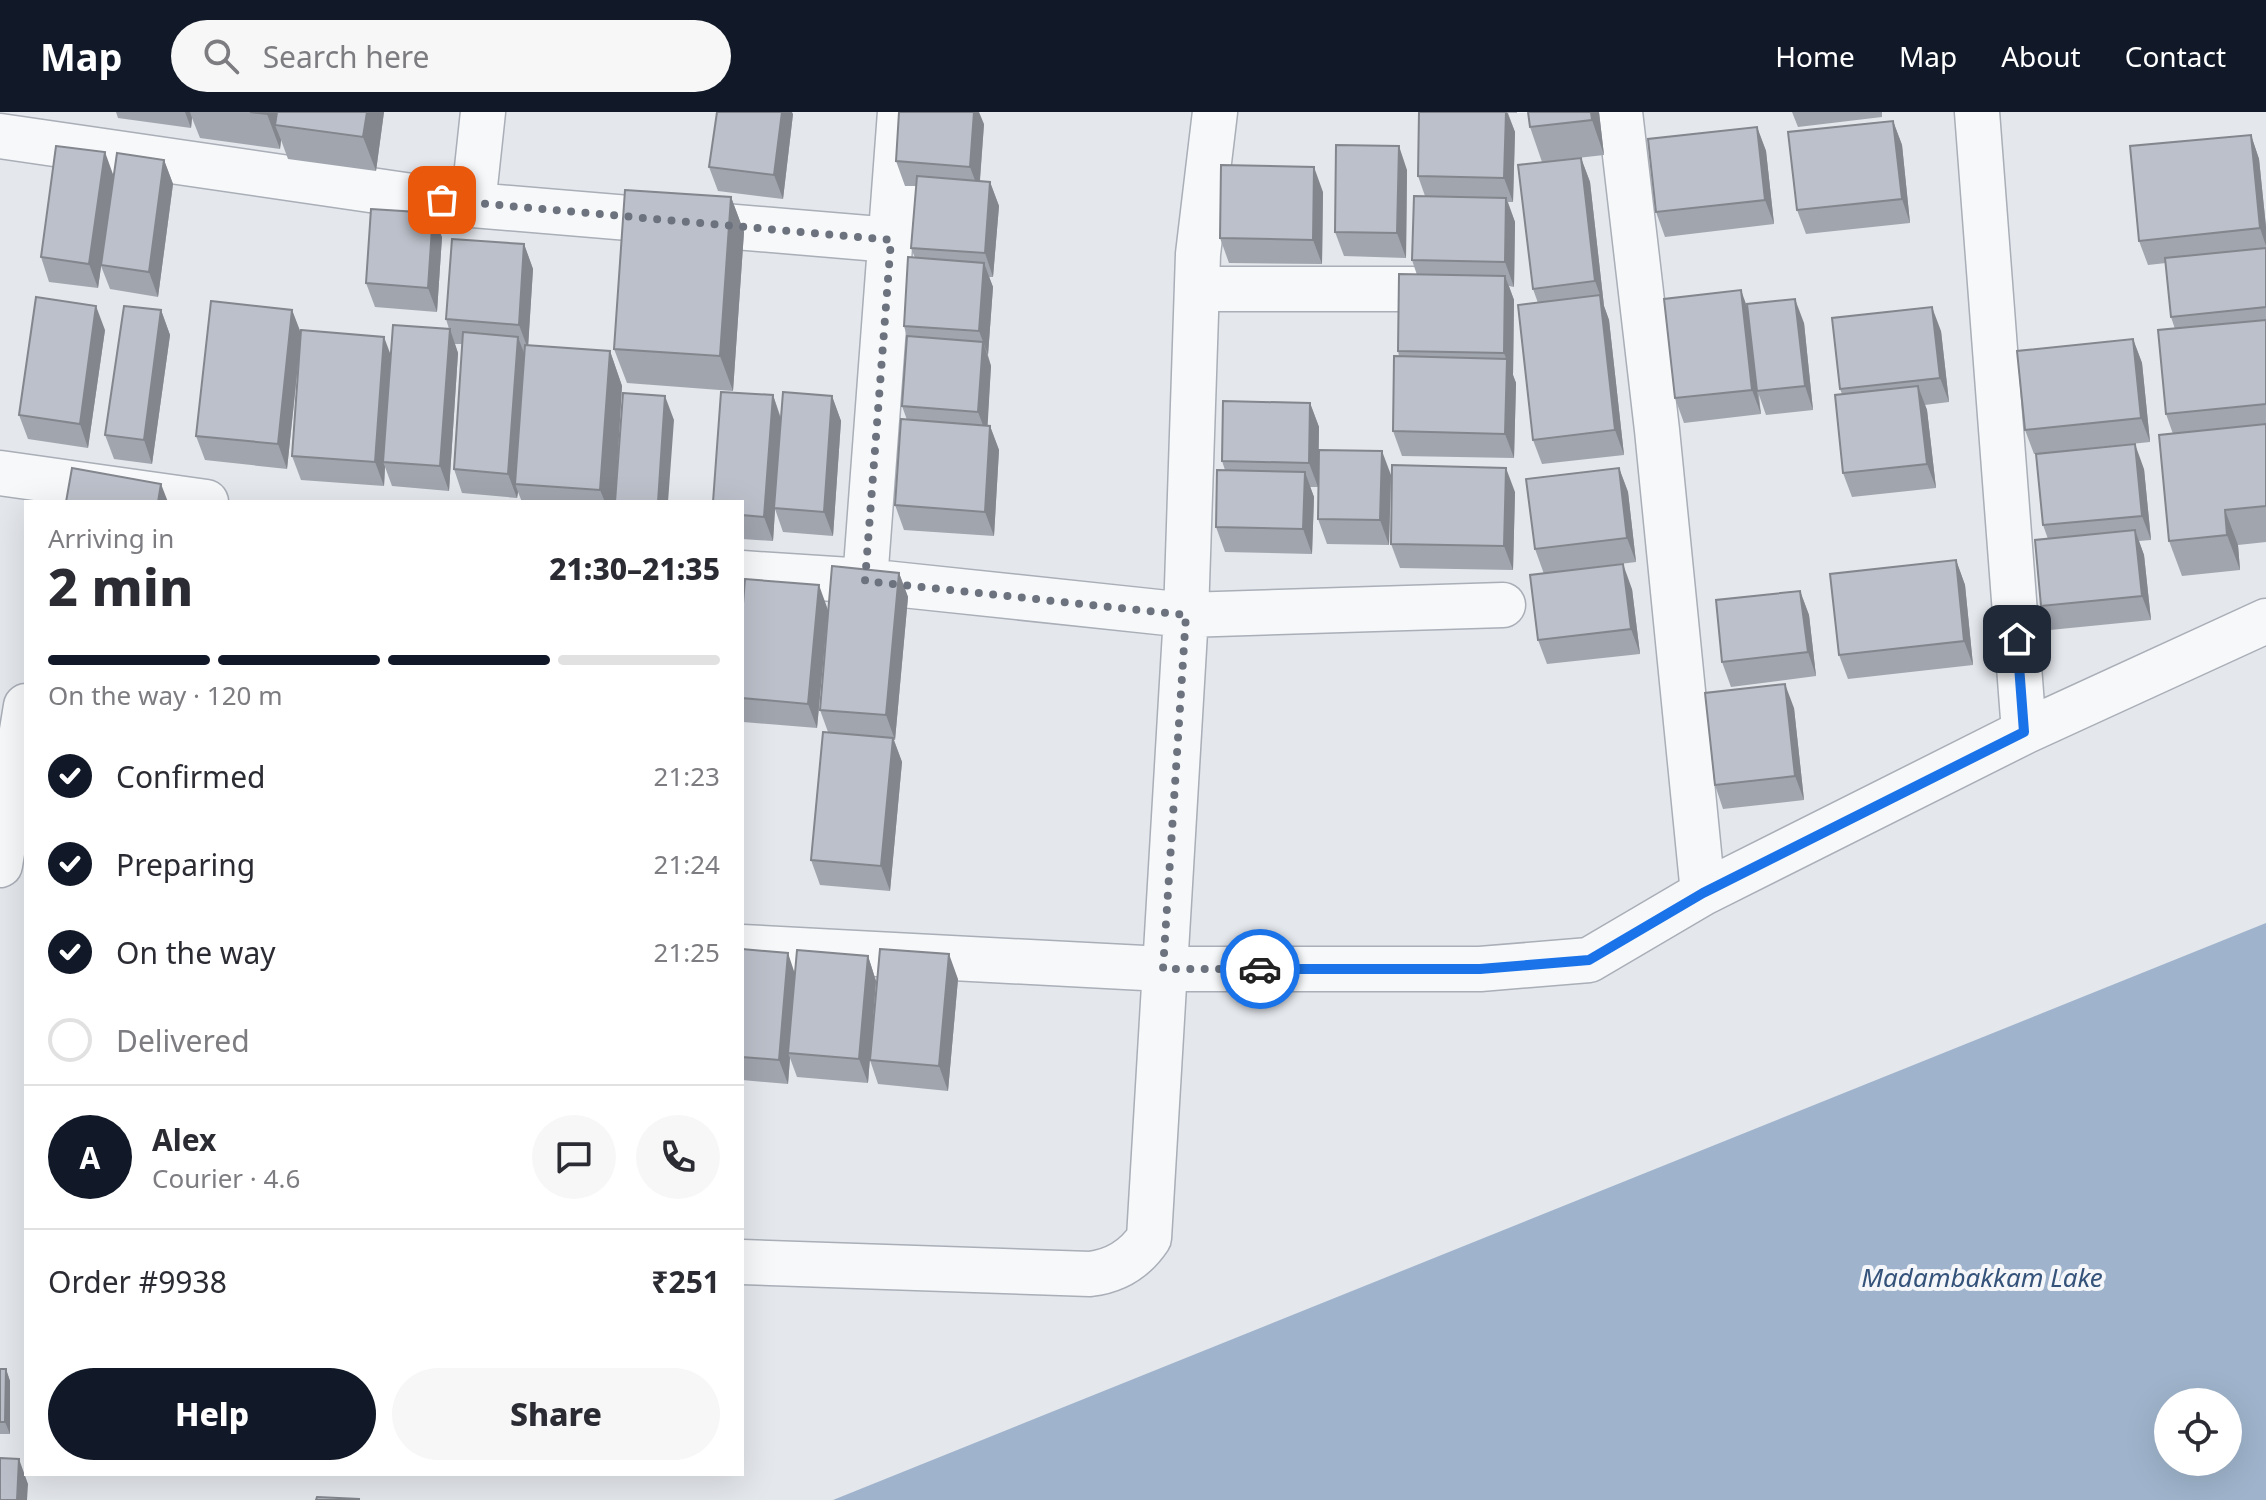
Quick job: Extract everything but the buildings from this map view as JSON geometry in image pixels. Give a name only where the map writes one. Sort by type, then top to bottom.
[{"type":"street","points":[[473,205],[483,112]]},
{"type":"street","points":[[865,581],[900,112]]},
{"type":"street","points":[[744,1262],[1090,1274],[1110,1272],[1140,1251],[1149,1238],[1186,615],[1198,254],[1215,112]]},
{"type":"street","points":[[1620,112],[1657,430],[1703,893]]},
{"type":"street","points":[[1977,112],[2024,732]]},
{"type":"street","points":[[0,136],[473,205],[891,240]]},
{"type":"street","points":[[1198,289],[1413,289]]},
{"type":"street","points":[[0,473],[61,492],[177,500]]},
{"type":"street","points":[[744,573],[865,581],[1186,615],[1503,605]]},
{"type":"street","points":[[744,947],[1163,969],[1480,969],[1589,960],[1703,893],[2024,732],[2266,621]]},
{"type":"street","points":[[0,865],[24,718]]},
{"type":"water","name":"Madambakkam Lake","points":[[2266,923],[2266,1500],[833,1500]]},
{"type":"way so far","points":[[442,200],[891,240],[865,581],[1186,615],[1163,969],[1260,969]]},
{"type":"route","points":[[1260,969],[1480,969],[1589,960],[1703,893],[2024,732],[2017,639]]}]
